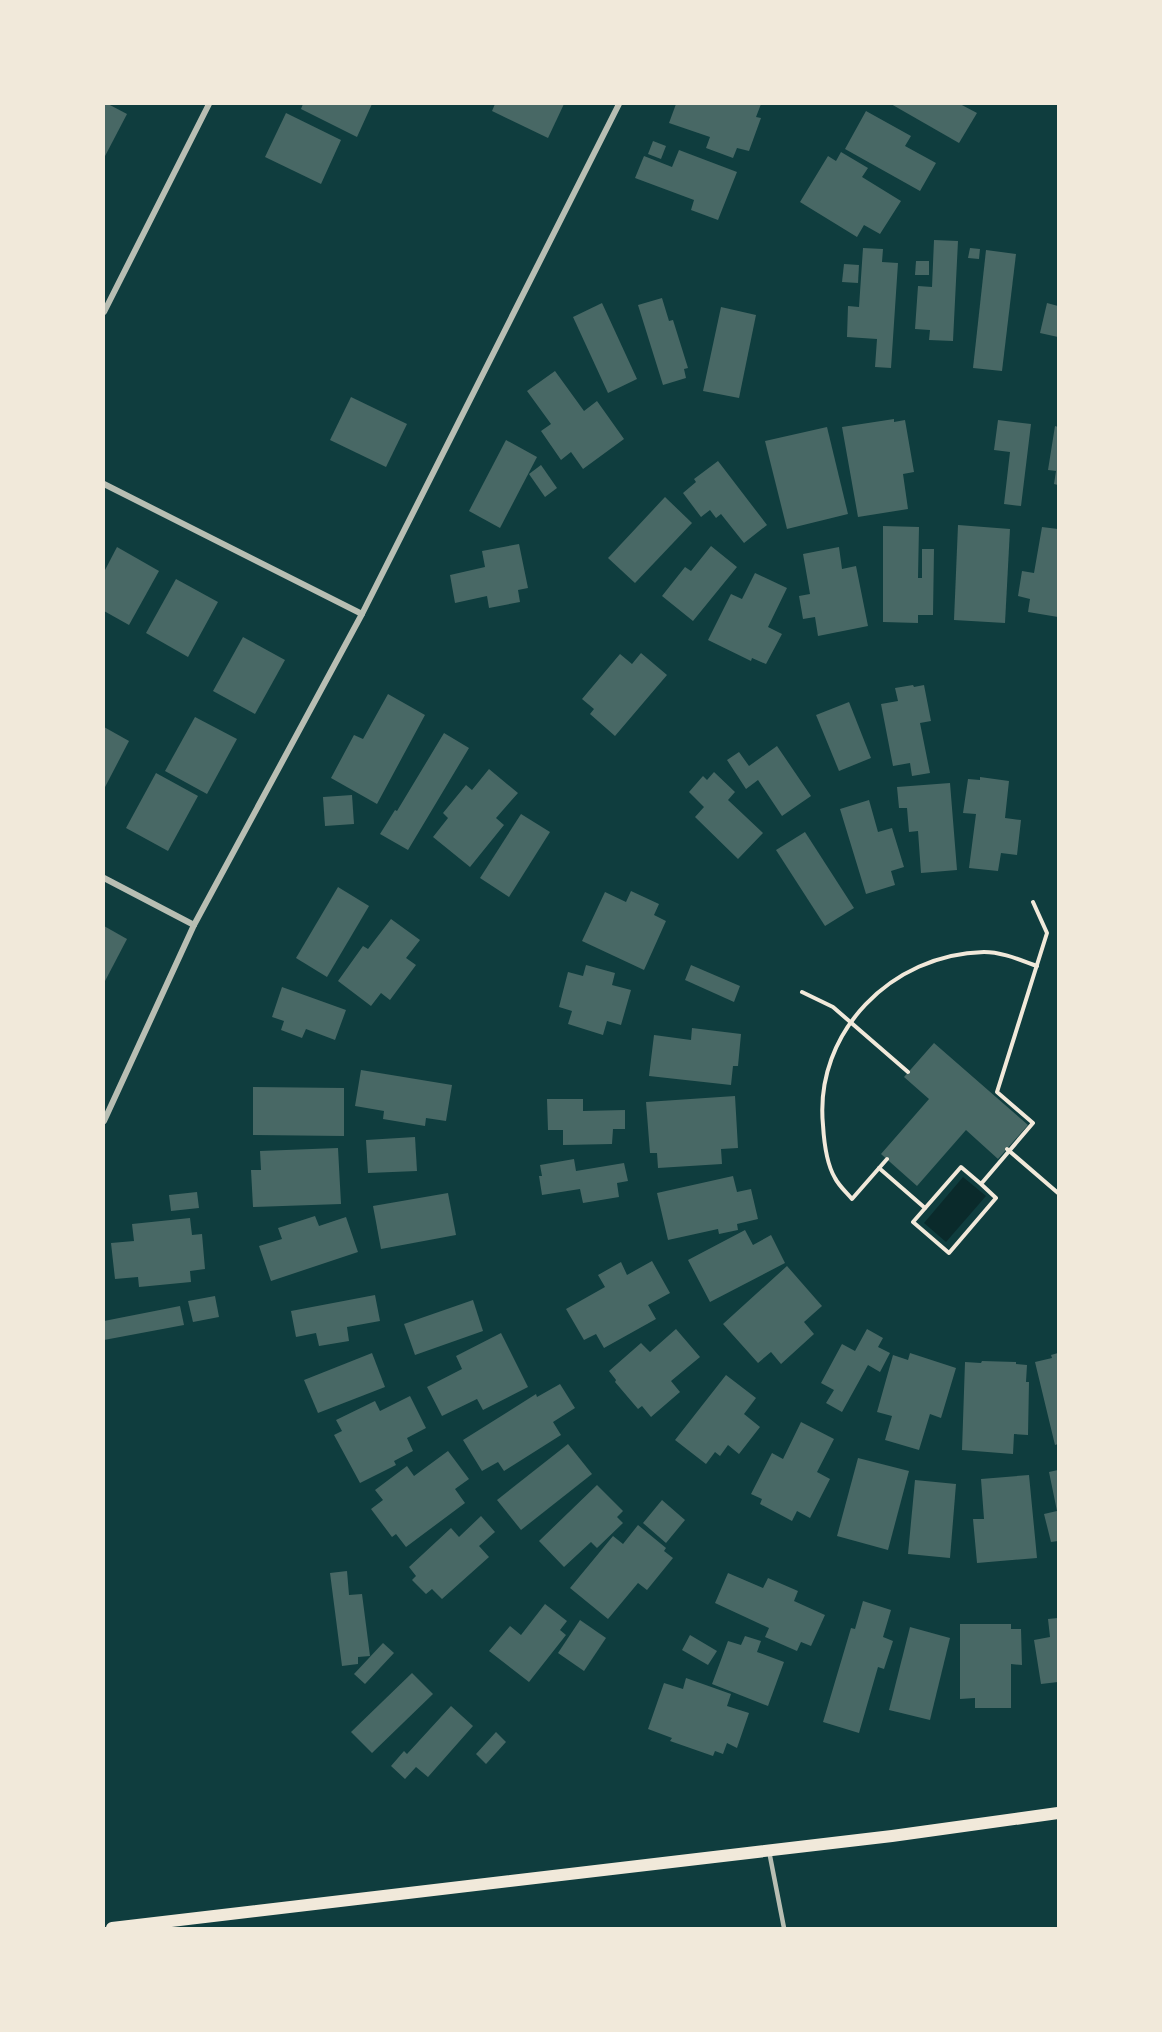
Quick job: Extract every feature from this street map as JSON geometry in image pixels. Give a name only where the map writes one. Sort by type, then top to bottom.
[{"type":"main road","points":[[112,1929],[892,1836],[1059,1813]]},
{"type":"street","points":[[104,312],[209,104]]},
{"type":"street","points":[[104,1121],[194,925],[362,614],[619,104]]},
{"type":"street","points":[[104,484],[362,614]]},
{"type":"street","points":[[104,878],[194,925]]},
{"type":"lane","points":[[769,1851],[784,1929]]},
{"type":"path","points":[[981,1184],[1033,1123],[997,1092],[1047,933],[1034,902]]},
{"type":"path","points":[[887,1159],[852,1199],[834,1178],[825,1147],[822,1115],[823,1088],[830,1062],[850,1022],[867,1002],[886,986],[908,971],[932,962],[959,955],[986,952],[1012,957],[1037,966]]},
{"type":"path","points":[[802,992],[833,1007],[908,1072]]},
{"type":"path","points":[[1008,1150],[1059,1193]]},
{"type":"path","points":[[961,1167],[981,1184],[996,1198],[949,1253],[913,1222],[961,1167]]},
{"type":"path","points":[[879,1168],[925,1208]]},
{"type":"water","points":[[963,1177],[986,1196],[946,1242],[924,1223]]},
{"type":"building","points":[[104,104],[127,114],[104,158]]},
{"type":"building","points":[[303,104],[372,104],[357,137],[301,109]]},
{"type":"building","points":[[495,104],[564,104],[548,138],[492,111]]},
{"type":"building","points":[[676,104],[761,104],[756,117],[761,118],[749,151],[737,148],[733,158],[706,148],[710,137],[669,123]]},
{"type":"building","points":[[891,104],[960,104],[977,113],[959,143]]},
{"type":"building","points":[[866,111],[911,136],[905,146],[936,163],[920,191],[845,149]]},
{"type":"building","points":[[286,113],[341,140],[321,184],[265,157]]},
{"type":"building","points":[[653,141],[666,146],[661,159],[648,154]]},
{"type":"building","points":[[679,150],[737,172],[718,220],[691,210],[694,200],[635,178],[644,156],[672,167]]},
{"type":"building","points":[[841,152],[868,168],[862,177],[901,201],[880,234],[864,225],[857,237],[800,202],[828,156],[836,161]]},
{"type":"building","points":[[934,240],[958,241],[953,341],[929,340],[930,330],[915,329],[918,286],[932,287]]},
{"type":"building","points":[[863,248],[883,249],[882,262],[898,263],[891,368],[875,367],[877,339],[847,337],[848,306],[859,307]]},
{"type":"building","points":[[970,248],[980,249],[979,259],[968,258]]},
{"type":"building","points":[[986,250],[1016,254],[1002,371],[973,368]]},
{"type":"building","points":[[916,261],[929,261],[929,275],[915,275]]},
{"type":"building","points":[[844,264],[859,265],[858,283],[842,282]]},
{"type":"building","points":[[662,298],[669,321],[673,320],[688,368],[684,369],[686,378],[663,385],[638,305]]},
{"type":"building","points":[[602,303],[637,379],[608,393],[573,317]]},
{"type":"building","points":[[1047,303],[1058,306],[1058,337],[1040,333]]},
{"type":"building","points":[[721,307],[756,315],[739,398],[703,391]]},
{"type":"building","points":[[555,371],[584,411],[597,401],[624,439],[583,469],[571,452],[561,460],[541,431],[551,424],[527,391]]},
{"type":"building","points":[[351,397],[407,424],[386,467],[330,440]]},
{"type":"building","points":[[894,419],[894,422],[905,420],[914,472],[903,474],[908,509],[858,517],[842,427]]},
{"type":"building","points":[[998,420],[1031,424],[1021,506],[1004,504],[1010,452],[994,450]]},
{"type":"building","points":[[1055,426],[1058,427],[1058,485],[1054,484],[1056,471],[1048,470]]},
{"type":"building","points":[[827,427],[848,514],[787,529],[765,441]]},
{"type":"building","points":[[506,440],[537,457],[500,528],[469,511]]},
{"type":"building","points":[[718,461],[767,525],[744,543],[721,514],[716,518],[710,510],[701,517],[683,493],[696,482],[694,479]]},
{"type":"building","points":[[541,465],[557,488],[545,497],[529,474]]},
{"type":"building","points":[[665,497],[692,523],[635,583],[608,558]]},
{"type":"building","points":[[958,525],[1010,529],[1005,623],[954,620]]},
{"type":"building","points":[[883,526],[919,527],[918,578],[922,578],[922,549],[934,549],[933,615],[918,615],[918,623],[883,622]]},
{"type":"building","points":[[1042,527],[1058,529],[1058,617],[1028,612],[1030,599],[1018,596],[1022,571],[1034,573]]},
{"type":"building","points":[[519,544],[528,588],[518,590],[520,602],[489,608],[487,596],[455,603],[450,575],[485,567],[482,551]]},
{"type":"building","points":[[711,546],[737,567],[693,621],[662,596],[685,567],[691,571]]},
{"type":"building","points":[[117,547],[159,571],[129,625],[104,611],[104,572]]},
{"type":"building","points":[[839,547],[842,569],[856,566],[868,626],[818,636],[815,617],[803,619],[799,596],[810,594],[803,554]]},
{"type":"building","points":[[755,573],[787,588],[768,627],[782,634],[766,664],[752,658],[751,661],[708,640],[731,594],[742,599]]},
{"type":"building","points":[[176,579],[218,602],[188,657],[146,633]]},
{"type":"building","points":[[243,637],[285,660],[255,714],[213,691]]},
{"type":"building","points":[[641,653],[667,675],[615,736],[590,714],[594,709],[582,699],[620,654],[632,664]]},
{"type":"building","points":[[913,685],[914,687],[924,685],[931,721],[920,723],[930,773],[912,776],[910,763],[893,766],[881,704],[898,701],[895,688]]},
{"type":"building","points":[[388,694],[425,715],[377,804],[331,778],[354,735],[363,739]]},
{"type":"building","points":[[849,702],[871,758],[839,771],[816,715]]},
{"type":"building","points":[[195,717],[237,739],[207,794],[165,771]]},
{"type":"building","points":[[104,727],[129,741],[104,789]]},
{"type":"building","points":[[444,733],[469,748],[408,850],[380,834],[395,810],[397,811]]},
{"type":"building","points":[[777,746],[811,796],[782,816],[758,780],[746,789],[727,760],[739,752],[749,766]]},
{"type":"building","points":[[489,769],[518,793],[496,818],[504,825],[470,867],[433,837],[448,818],[443,813],[466,785],[472,790]]},
{"type":"building","points":[[714,772],[735,792],[728,800],[763,833],[738,859],[695,817],[704,807],[689,792],[703,776],[707,780]]},
{"type":"building","points":[[156,773],[198,796],[168,851],[126,828]]},
{"type":"building","points":[[980,777],[1009,781],[1005,818],[1021,820],[1017,855],[1001,853],[998,871],[969,868],[976,814],[963,813],[968,779],[980,780]]},
{"type":"building","points":[[950,783],[957,870],[921,873],[918,831],[909,832],[907,808],[899,808],[897,787]]},
{"type":"building","points":[[352,795],[354,824],[325,826],[323,797]]},
{"type":"building","points":[[869,800],[878,832],[892,828],[904,867],[891,871],[895,885],[866,894],[840,809]]},
{"type":"building","points":[[521,814],[550,832],[509,897],[480,878]]},
{"type":"building","points":[[805,832],[854,908],[825,926],[776,850]]},
{"type":"building","points":[[338,887],[369,906],[327,977],[296,958]]},
{"type":"building","points":[[631,891],[659,904],[654,915],[666,921],[644,970],[582,941],[605,892],[626,902]]},
{"type":"building","points":[[391,919],[420,940],[406,958],[416,965],[390,1000],[381,993],[371,1006],[338,981],[363,946],[368,949]]},
{"type":"building","points":[[104,926],[127,939],[104,983]]},
{"type":"building","points":[[586,965],[615,973],[612,985],[631,990],[621,1025],[607,1021],[603,1035],[568,1024],[572,1011],[559,1007],[568,972],[583,976]]},
{"type":"building","points":[[691,965],[740,986],[734,1002],[685,980]]},
{"type":"building","points":[[282,987],[346,1010],[335,1040],[306,1029],[302,1038],[281,1030],[284,1021],[272,1017]]},
{"type":"building","points":[[692,1028],[741,1034],[738,1066],[733,1066],[731,1085],[649,1076],[654,1035],[691,1040]]},
{"type":"building","points":[[934,1043],[1028,1125],[998,1159],[966,1130],[917,1186],[881,1154],[929,1099],[904,1077]]},
{"type":"building","points":[[361,1070],[452,1085],[446,1121],[426,1118],[425,1126],[383,1119],[384,1111],[355,1106]]},
{"type":"building","points":[[253,1087],[344,1088],[344,1136],[253,1135]]},
{"type":"building","points":[[735,1096],[738,1148],[721,1149],[722,1164],[658,1168],[657,1153],[650,1153],[646,1102]]},
{"type":"building","points":[[547,1099],[583,1099],[583,1111],[625,1110],[625,1129],[613,1129],[612,1144],[563,1145],[563,1130],[548,1130]]},
{"type":"building","points":[[415,1137],[417,1171],[368,1173],[366,1140]]},
{"type":"building","points":[[338,1148],[341,1204],[253,1207],[251,1170],[261,1170],[260,1151]]},
{"type":"building","points":[[574,1159],[576,1171],[624,1163],[628,1181],[617,1183],[619,1197],[583,1203],[580,1189],[542,1195],[540,1165]]},
{"type":"building","points":[[733,1176],[737,1192],[751,1189],[758,1219],[737,1224],[738,1230],[719,1234],[718,1229],[668,1240],[657,1193]]},
{"type":"building","points":[[197,1192],[199,1208],[171,1211],[169,1195]]},
{"type":"building","points":[[448,1193],[456,1235],[381,1249],[373,1206]]},
{"type":"building","points":[[315,1216],[319,1226],[346,1217],[358,1252],[271,1281],[259,1246],[282,1239],[278,1228]]},
{"type":"building","points":[[190,1218],[192,1235],[202,1234],[205,1269],[190,1271],[191,1282],[139,1287],[138,1277],[115,1279],[111,1243],[134,1241],[132,1224]]},
{"type":"building","points":[[745,1230],[753,1245],[771,1235],[785,1263],[710,1302],[688,1260]]},
{"type":"building","points":[[652,1261],[670,1293],[648,1305],[656,1319],[604,1348],[596,1334],[584,1340],[566,1309],[605,1287],[598,1275],[621,1262],[627,1275]]},
{"type":"building","points":[[787,1266],[822,1306],[804,1322],[814,1334],[781,1364],[771,1352],[758,1363],[723,1324]]},
{"type":"building","points":[[375,1295],[380,1321],[347,1327],[349,1341],[319,1346],[316,1333],[296,1337],[291,1311]]},
{"type":"building","points":[[215,1296],[219,1317],[193,1322],[188,1301]]},
{"type":"building","points":[[473,1300],[483,1331],[415,1355],[404,1324]]},
{"type":"building","points":[[180,1306],[184,1325],[104,1340],[104,1321]]},
{"type":"building","points":[[676,1329],[700,1357],[671,1381],[680,1392],[651,1417],[642,1406],[638,1409],[615,1382],[616,1380],[609,1371],[641,1343],[650,1352]]},
{"type":"building","points":[[867,1329],[883,1338],[878,1347],[890,1353],[880,1372],[868,1365],[842,1412],[826,1403],[834,1390],[821,1383],[842,1344],[855,1351]]},
{"type":"building","points":[[501,1333],[528,1387],[483,1410],[477,1399],[442,1416],[427,1387],[462,1369],[456,1356]]},
{"type":"building","points":[[372,1353],[385,1387],[318,1413],[304,1380]]},
{"type":"building","points":[[910,1353],[956,1368],[941,1418],[930,1414],[919,1450],[885,1440],[892,1416],[877,1412],[893,1355],[908,1360]]},
{"type":"building","points":[[1058,1353],[1058,1444],[1055,1445],[1035,1362],[1052,1358],[1051,1355]]},
{"type":"building","points":[[982,1361],[1016,1362],[1016,1364],[1027,1365],[1028,1435],[1014,1434],[1013,1454],[962,1450],[965,1362],[981,1363]]},
{"type":"building","points":[[726,1375],[756,1398],[744,1414],[760,1427],[739,1454],[728,1445],[720,1456],[715,1452],[706,1464],[675,1440]]},
{"type":"building","points":[[560,1384],[575,1408],[553,1422],[561,1435],[504,1471],[498,1462],[482,1471],[463,1440],[536,1394],[537,1397]]},
{"type":"building","points":[[410,1396],[426,1428],[407,1438],[413,1451],[394,1461],[396,1465],[360,1483],[334,1435],[342,1431],[336,1420],[375,1401],[380,1411]]},
{"type":"building","points":[[801,1422],[834,1439],[817,1472],[830,1479],[810,1518],[797,1511],[792,1521],[760,1504],[762,1499],[751,1494],[772,1453],[783,1459]]},
{"type":"building","points":[[568,1444],[592,1474],[521,1530],[497,1500]]},
{"type":"building","points":[[448,1451],[469,1479],[455,1489],[465,1503],[406,1547],[396,1534],[392,1537],[371,1509],[383,1500],[375,1490],[407,1466],[414,1476]]},
{"type":"building","points":[[858,1458],[909,1471],[888,1550],[837,1536]]},
{"type":"building","points":[[1058,1470],[1058,1541],[1051,1542],[1044,1514],[1057,1511],[1049,1472]]},
{"type":"building","points":[[1029,1475],[1037,1558],[977,1563],[973,1519],[984,1519],[981,1479]]},
{"type":"building","points":[[915,1480],[956,1484],[950,1558],[908,1554]]},
{"type":"building","points":[[597,1485],[623,1511],[617,1517],[623,1523],[597,1548],[591,1542],[564,1567],[539,1541]]},
{"type":"building","points":[[662,1500],[685,1520],[666,1543],[643,1523]]},
{"type":"building","points":[[481,1516],[495,1532],[479,1546],[489,1557],[442,1599],[432,1589],[426,1594],[412,1580],[416,1576],[409,1567],[451,1528],[459,1537]]},
{"type":"building","points":[[638,1525],[666,1548],[664,1551],[673,1558],[647,1590],[638,1583],[608,1619],[570,1588],[613,1536],[623,1544]]},
{"type":"building","points":[[347,1571],[349,1595],[362,1594],[370,1656],[358,1657],[358,1664],[342,1666],[330,1573]]},
{"type":"building","points":[[728,1573],[763,1588],[768,1578],[798,1591],[794,1601],[825,1615],[811,1646],[801,1642],[797,1651],[765,1637],[769,1628],[715,1603]]},
{"type":"building","points":[[863,1601],[891,1610],[883,1637],[893,1641],[884,1669],[878,1667],[859,1733],[823,1722],[851,1628],[855,1629]]},
{"type":"building","points":[[545,1604],[567,1621],[560,1630],[566,1635],[529,1682],[489,1651],[510,1626],[521,1635]]},
{"type":"building","points":[[1058,1618],[1058,1682],[1041,1684],[1034,1640],[1050,1637],[1048,1619]]},
{"type":"building","points":[[580,1620],[606,1638],[584,1671],[558,1653]]},
{"type":"building","points":[[960,1624],[1011,1624],[1011,1629],[1021,1629],[1022,1665],[1011,1664],[1011,1708],[975,1708],[975,1698],[960,1699]]},
{"type":"building","points":[[910,1627],[950,1638],[930,1720],[889,1710]]},
{"type":"building","points":[[690,1635],[717,1651],[708,1665],[682,1650]]},
{"type":"building","points":[[745,1636],[761,1641],[757,1652],[784,1662],[768,1706],[712,1684],[728,1641],[741,1645]]},
{"type":"building","points":[[383,1643],[394,1653],[365,1684],[354,1674]]},
{"type":"building","points":[[412,1673],[433,1694],[372,1753],[351,1732]]},
{"type":"building","points":[[686,1678],[731,1694],[727,1706],[749,1713],[737,1748],[727,1743],[723,1754],[715,1751],[713,1756],[670,1741],[672,1738],[648,1729],[664,1683],[683,1689]]},
{"type":"building","points":[[451,1706],[473,1726],[428,1777],[416,1767],[405,1779],[391,1766],[404,1751],[407,1754]]},
{"type":"building","points":[[496,1732],[506,1742],[486,1764],[476,1754]]}]
